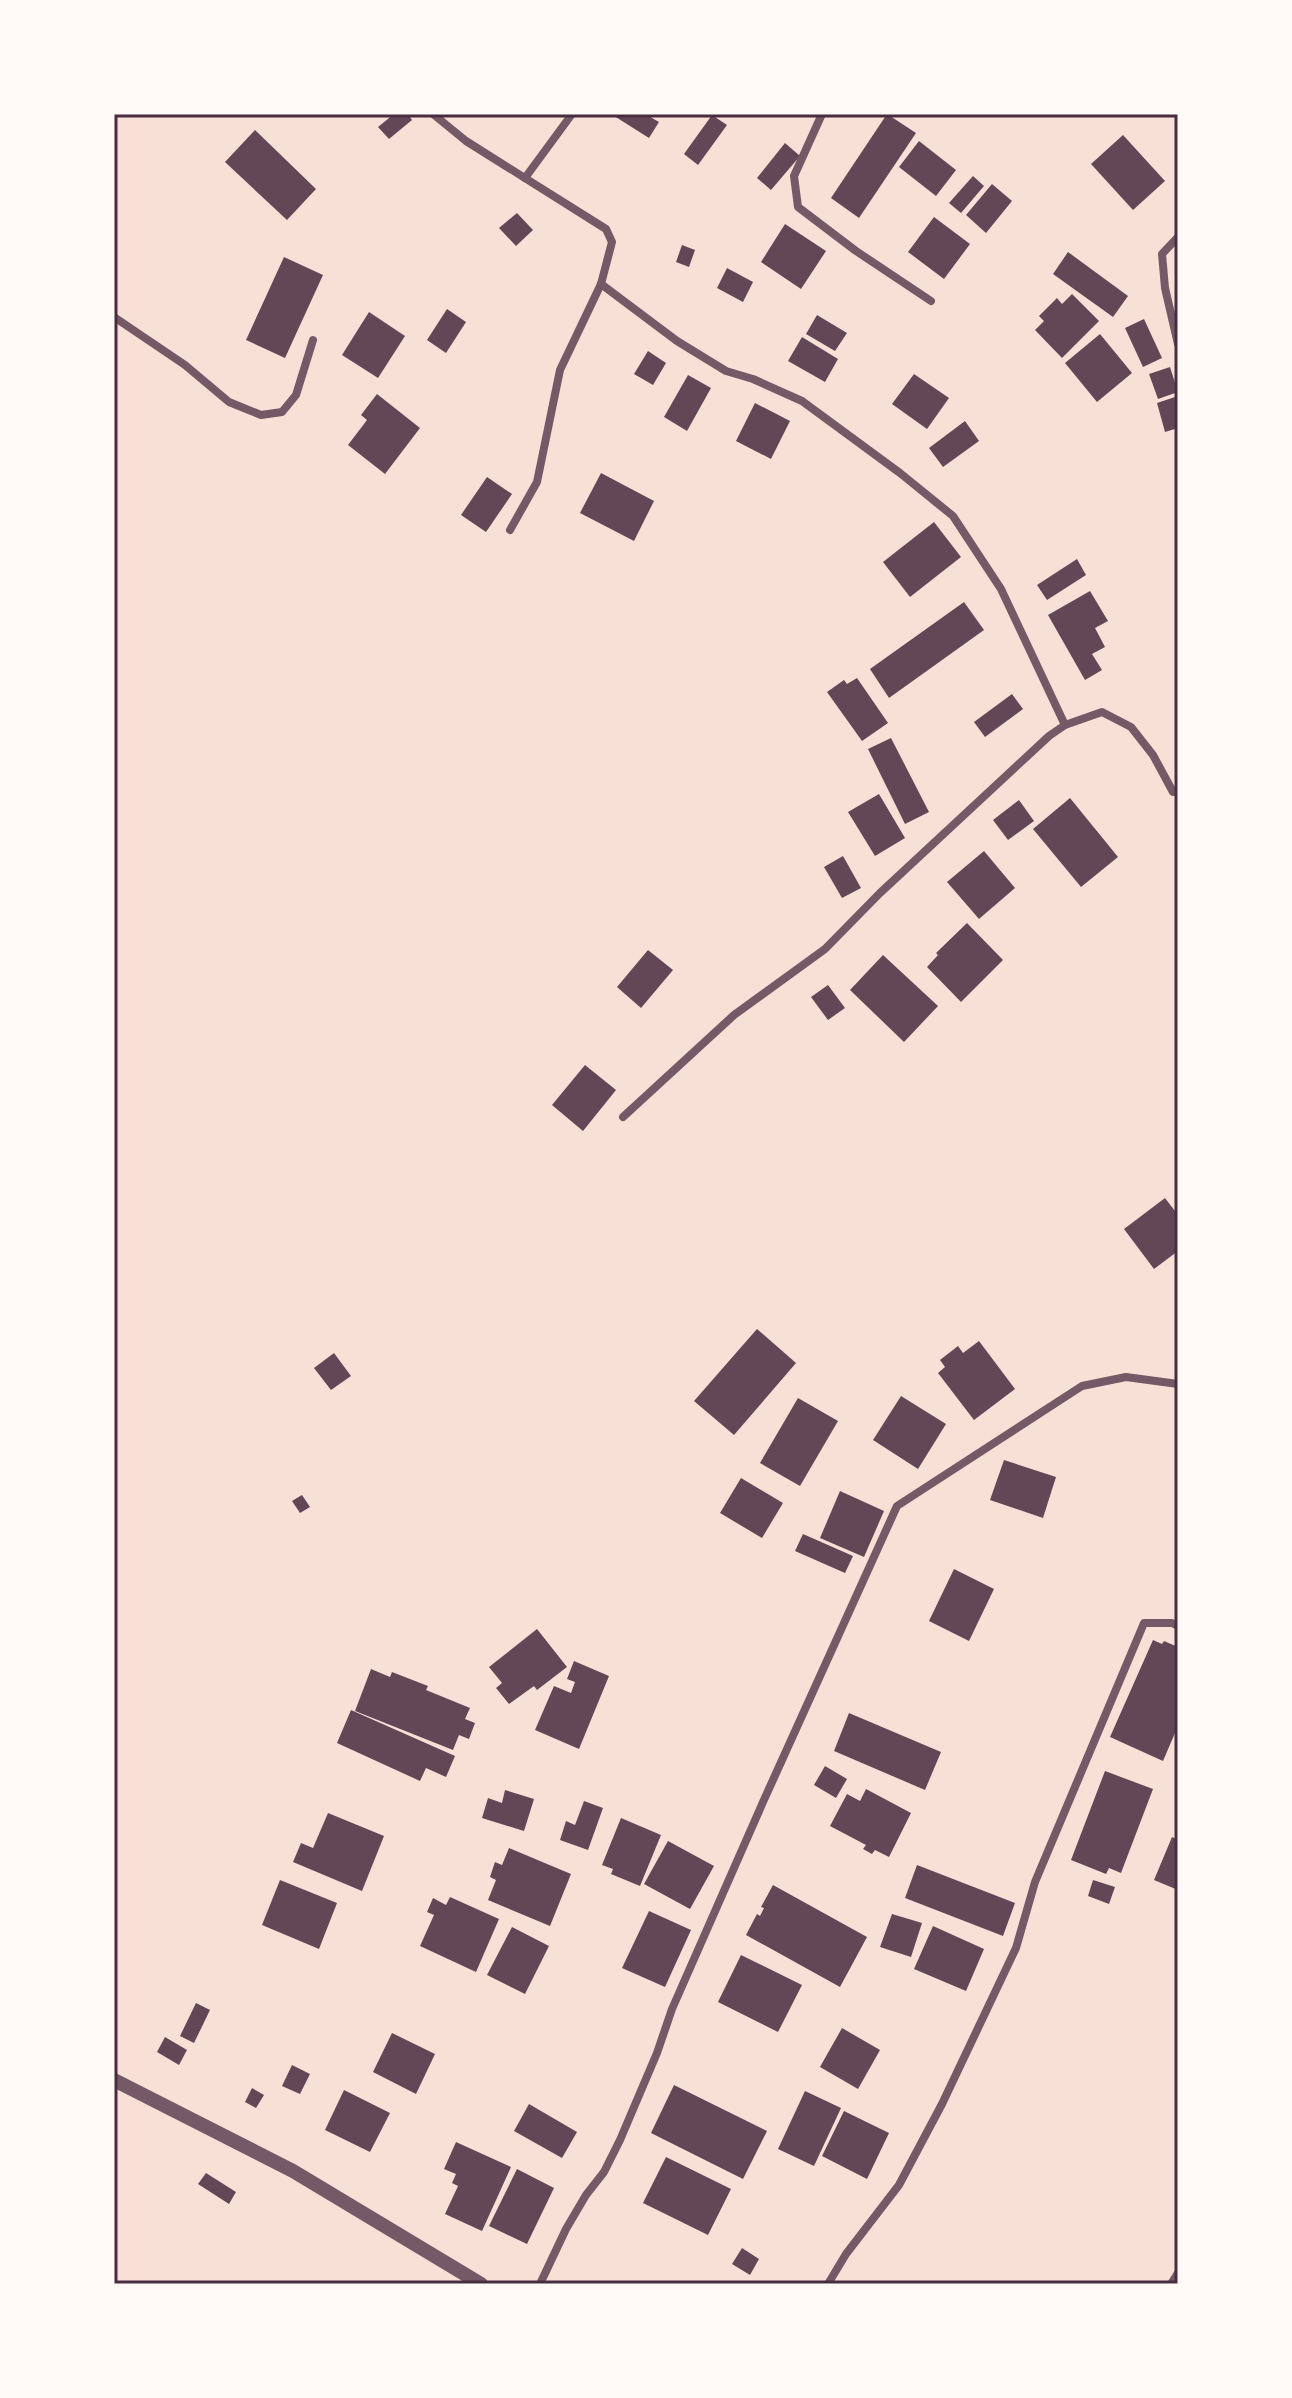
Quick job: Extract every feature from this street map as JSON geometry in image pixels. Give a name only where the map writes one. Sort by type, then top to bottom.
[{"type":"street","points":[[433,114],[466,141],[606,229],[612,242],[601,284],[560,370],[537,482],[510,530]]},
{"type":"street","points":[[525,178],[572,114]]},
{"type":"street","points":[[822,114],[794,176],[798,207],[856,251],[931,301]]},
{"type":"street","points":[[1178,237],[1162,254],[1165,288],[1178,344]]},
{"type":"street","points":[[601,284],[677,341],[726,371],[753,379],[802,401],[953,516],[1001,589],[1065,725]]},
{"type":"street","points":[[114,317],[185,365],[229,402],[261,415],[282,412],[296,395],[313,340]]},
{"type":"street","points":[[623,1117],[734,1015],[825,949],[892,882],[1049,736],[1065,725],[1102,712],[1131,727],[1153,755],[1173,792],[1178,792]]},
{"type":"street","points":[[540,2284],[566,2229],[604,2172],[620,2140],[672,2009],[756,1816],[897,1506],[1082,1386],[1126,1377],[1178,1384]]},
{"type":"street","points":[[828,2284],[846,2254],[899,2185],[942,2104],[1016,1948],[1035,1882],[1144,1623],[1172,1623],[1178,1626]]},
{"type":"street","points":[[114,2080],[293,2171],[481,2284]]},
{"type":"street","points":[[1171,2284],[1178,2273]]},
{"type":"building","points":[[394,114],[408,114],[412,120],[389,139],[378,127]]},
{"type":"building","points":[[611,114],[645,114],[659,122],[649,138]]},
{"type":"building","points":[[887,114],[916,133],[859,218],[831,198]]},
{"type":"building","points":[[712,115],[727,125],[698,165],[684,154]]},
{"type":"building","points":[[255,130],[316,189],[287,220],[225,162]]},
{"type":"building","points":[[1123,135],[1165,181],[1133,210],[1091,164]]},
{"type":"building","points":[[919,141],[956,170],[936,196],[899,167]]},
{"type":"building","points":[[785,143],[800,156],[771,190],[757,178]]},
{"type":"building","points":[[973,176],[984,186],[961,213],[949,203]]},
{"type":"building","points":[[992,184],[1012,201],[986,233],[966,215]]},
{"type":"building","points":[[517,213],[533,230],[516,246],[499,228]]},
{"type":"building","points":[[934,217],[970,244],[944,279],[908,252]]},
{"type":"building","points":[[785,224],[826,251],[801,289],[761,262]]},
{"type":"building","points":[[682,245],[695,250],[689,267],[676,262]]},
{"type":"building","points":[[1068,252],[1128,296],[1113,317],[1053,274]]},
{"type":"building","points":[[284,257],[323,275],[285,358],[246,340]]},
{"type":"building","points":[[727,268],[753,282],[743,302],[717,288]]},
{"type":"building","points":[[1072,294],[1099,321],[1062,358],[1035,330],[1044,321],[1039,316],[1057,298],[1062,304]]},
{"type":"building","points":[[447,309],[466,322],[446,353],[427,340]]},
{"type":"building","points":[[369,312],[405,336],[378,378],[342,355]]},
{"type":"building","points":[[817,315],[847,333],[835,351],[806,334]]},
{"type":"building","points":[[1144,319],[1162,358],[1143,367],[1125,328]]},
{"type":"building","points":[[1100,334],[1132,373],[1097,402],[1065,363]]},
{"type":"building","points":[[802,337],[838,359],[825,382],[788,361]]},
{"type":"building","points":[[648,351],[666,363],[653,385],[634,374]]},
{"type":"building","points":[[1170,367],[1178,392],[1158,399],[1149,374]]},
{"type":"building","points":[[914,374],[949,398],[927,429],[892,404]]},
{"type":"building","points":[[688,375],[711,388],[687,431],[664,417]]},
{"type":"building","points":[[377,394],[420,428],[385,474],[348,445],[367,420],[361,415]]},
{"type":"building","points":[[1178,396],[1178,428],[1165,432],[1157,403]]},
{"type":"building","points":[[755,403],[790,421],[771,459],[736,441]]},
{"type":"building","points":[[965,421],[979,441],[943,467],[929,448]]},
{"type":"building","points":[[601,473],[654,501],[634,541],[580,513]]},
{"type":"building","points":[[487,477],[512,494],[486,532],[461,515]]},
{"type":"building","points":[[934,522],[961,557],[910,597],[883,562]]},
{"type":"building","points":[[1077,559],[1086,575],[1047,600],[1037,585]]},
{"type":"building","points":[[1090,591],[1108,621],[1095,628],[1105,647],[1092,654],[1102,670],[1085,680],[1048,615]]},
{"type":"building","points":[[964,602],[984,630],[889,698],[870,669]]},
{"type":"building","points":[[857,678],[888,723],[862,741],[827,692],[844,680],[847,684]]},
{"type":"building","points":[[1012,694],[1023,709],[985,737],[974,722]]},
{"type":"building","points":[[891,738],[929,812],[905,824],[868,749]]},
{"type":"building","points":[[879,794],[905,838],[875,856],[848,812]]},
{"type":"building","points":[[1070,798],[1118,857],[1081,887],[1033,829]]},
{"type":"building","points":[[1019,800],[1034,821],[1008,840],[993,820]]},
{"type":"building","points":[[984,851],[1015,888],[979,919],[947,882]]},
{"type":"building","points":[[843,856],[861,888],[842,898],[824,867]]},
{"type":"building","points":[[967,923],[1003,960],[961,1002],[927,967],[938,955],[936,953]]},
{"type":"building","points":[[648,950],[673,970],[641,1008],[617,987]]},
{"type":"building","points":[[883,955],[938,1006],[904,1042],[850,990]]},
{"type":"building","points":[[828,985],[845,1008],[828,1020],[811,997]]},
{"type":"building","points":[[585,1065],[616,1090],[583,1131],[552,1105]]},
{"type":"building","points":[[1165,1198],[1178,1215],[1178,1251],[1154,1269],[1124,1229]]},
{"type":"building","points":[[757,1329],[796,1363],[734,1435],[694,1401]]},
{"type":"building","points":[[979,1341],[1015,1389],[974,1420],[938,1373],[945,1367],[940,1360],[958,1346],[963,1353]]},
{"type":"building","points":[[334,1353],[351,1376],[331,1390],[314,1368]]},
{"type":"building","points":[[901,1396],[946,1424],[918,1469],[873,1440]]},
{"type":"building","points":[[798,1398],[838,1421],[800,1486],[760,1463]]},
{"type":"building","points":[[1004,1460],[1056,1477],[1043,1518],[990,1500]]},
{"type":"building","points":[[741,1478],[783,1503],[762,1538],[720,1513]]},
{"type":"building","points":[[840,1491],[884,1511],[864,1557],[820,1538]]},
{"type":"building","points":[[302,1495],[310,1507],[300,1513],[292,1501]]},
{"type":"building","points":[[803,1534],[853,1556],[845,1573],[795,1551]]},
{"type":"building","points":[[954,1569],[994,1589],[969,1641],[929,1621]]},
{"type":"building","points":[[537,1629],[567,1667],[537,1690],[534,1686],[509,1704],[496,1688],[502,1683],[489,1667]]},
{"type":"building","points":[[1153,1640],[1178,1647],[1178,1726],[1163,1761],[1110,1737]]},
{"type":"building","points":[[574,1661],[609,1676],[579,1749],[535,1730],[554,1686],[571,1693],[575,1682],[567,1679]]},
{"type":"building","points":[[371,1669],[390,1677],[392,1672],[428,1686],[426,1690],[470,1708],[465,1719],[475,1723],[469,1739],[459,1735],[453,1750],[355,1711]]},
{"type":"building","points":[[351,1710],[455,1756],[446,1777],[426,1768],[420,1781],[337,1743]]},
{"type":"building","points":[[849,1713],[941,1752],[925,1790],[834,1751]]},
{"type":"building","points":[[825,1766],[847,1779],[836,1798],[814,1785]]},
{"type":"building","points":[[1105,1771],[1153,1789],[1121,1873],[1109,1868],[1106,1874],[1071,1860]]},
{"type":"building","points":[[866,1789],[911,1813],[889,1857],[875,1850],[872,1854],[863,1849],[866,1845],[830,1826],[847,1794],[860,1801]]},
{"type":"building","points":[[505,1790],[534,1799],[524,1831],[482,1818],[488,1798],[502,1803]]},
{"type":"building","points":[[584,1801],[603,1808],[588,1850],[560,1840],[566,1821],[575,1825]]},
{"type":"building","points":[[328,1813],[384,1836],[362,1891],[293,1862],[301,1843],[313,1848]]},
{"type":"building","points":[[621,1818],[661,1835],[640,1886],[611,1874],[613,1869],[602,1865]]},
{"type":"building","points":[[1172,1837],[1178,1840],[1178,1890],[1154,1880]]},
{"type":"building","points":[[668,1841],[714,1866],[690,1909],[644,1884]]},
{"type":"building","points":[[509,1848],[571,1874],[550,1926],[488,1900],[496,1880],[490,1877],[495,1862],[502,1865]]},
{"type":"building","points":[[917,1865],[1015,1903],[1003,1936],[905,1898]]},
{"type":"building","points":[[280,1880],[337,1903],[319,1949],[262,1925]]},
{"type":"building","points":[[1093,1880],[1115,1887],[1109,1904],[1088,1896]]},
{"type":"building","points":[[773,1885],[867,1937],[840,1987],[746,1935],[757,1914],[760,1916],[764,1908],[761,1907]]},
{"type":"building","points":[[450,1897],[499,1919],[476,1972],[420,1946],[434,1915],[427,1912],[433,1898],[446,1905]]},
{"type":"building","points":[[649,1911],[691,1930],[665,1987],[622,1968]]},
{"type":"building","points":[[892,1914],[922,1923],[911,1957],[880,1947]]},
{"type":"building","points":[[933,1926],[984,1949],[966,1991],[914,1969]]},
{"type":"building","points":[[512,1927],[549,1946],[525,1994],[487,1975]]},
{"type":"building","points":[[741,1955],[802,1985],[778,2032],[718,2002]]},
{"type":"building","points":[[196,2003],[210,2010],[194,2043],[180,2036]]},
{"type":"building","points":[[842,2028],[880,2050],[858,2089],[820,2067]]},
{"type":"building","points":[[392,2033],[435,2054],[416,2094],[373,2072]]},
{"type":"building","points":[[165,2037],[187,2050],[179,2065],[157,2052]]},
{"type":"building","points":[[292,2065],[310,2074],[300,2094],[282,2086]]},
{"type":"building","points":[[674,2085],[767,2131],[743,2179],[651,2133]]},
{"type":"building","points":[[252,2088],[264,2095],[256,2108],[245,2102]]},
{"type":"building","points":[[344,2090],[390,2113],[370,2152],[325,2130]]},
{"type":"building","points":[[805,2091],[841,2108],[814,2166],[778,2149]]},
{"type":"building","points":[[529,2104],[577,2132],[562,2158],[514,2131]]},
{"type":"building","points":[[844,2111],[889,2133],[867,2179],[822,2156]]},
{"type":"building","points":[[456,2142],[511,2167],[482,2231],[445,2214],[458,2186],[452,2183],[456,2174],[444,2169]]},
{"type":"building","points":[[666,2157],[731,2189],[708,2235],[643,2203]]},
{"type":"building","points":[[517,2169],[554,2188],[527,2244],[489,2226]]},
{"type":"building","points":[[206,2173],[236,2192],[229,2204],[198,2184]]},
{"type":"building","points":[[742,2248],[759,2259],[750,2275],[732,2264]]}]
